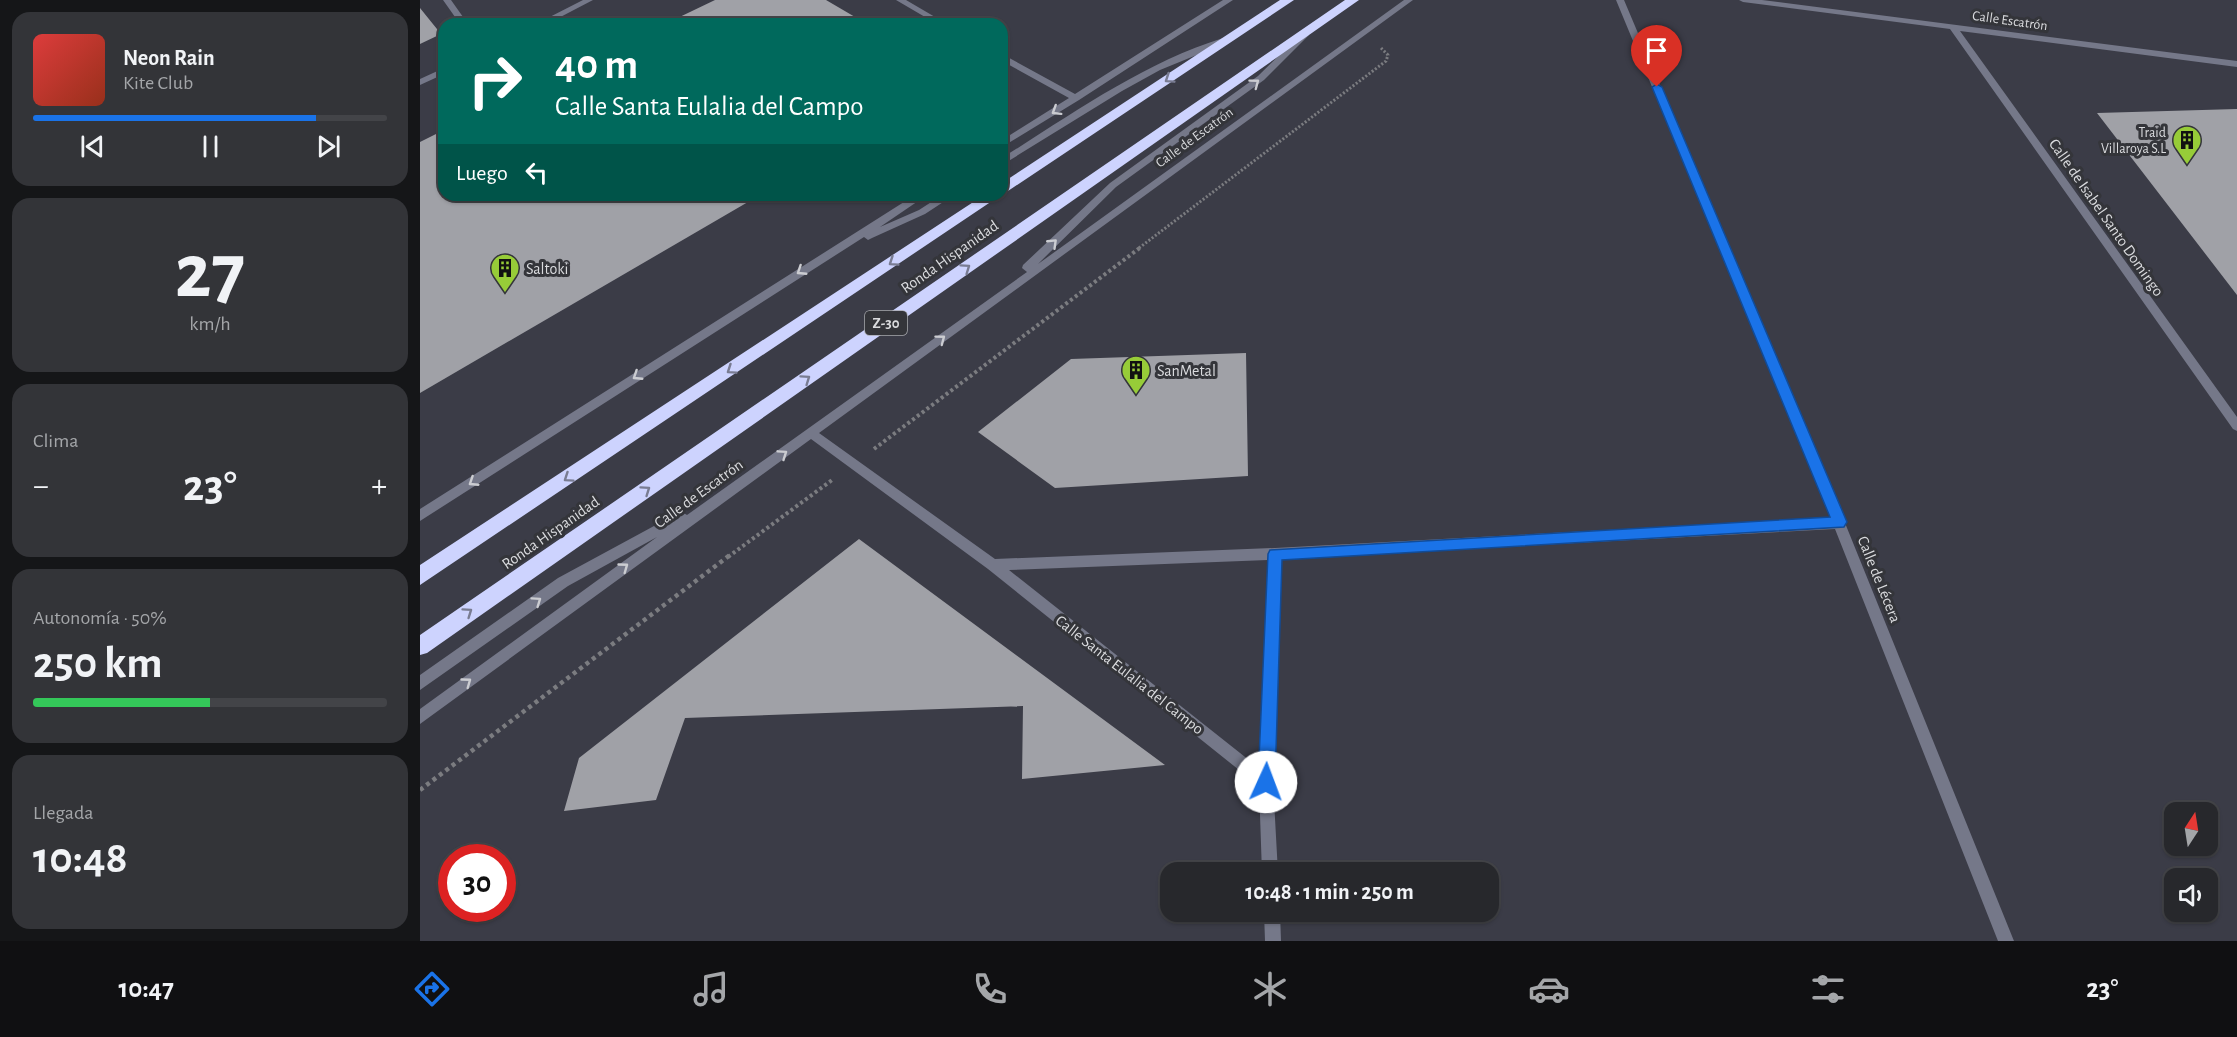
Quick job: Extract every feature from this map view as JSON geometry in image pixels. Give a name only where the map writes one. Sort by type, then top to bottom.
[{"type":"highway","points":[[1008,186],[1288,0]]},
{"type":"highway","name":"Ronda Hispanidad","points":[[420,646],[1353,0]]},
{"type":"highway","name":"Ronda Hispanidad","points":[[420,576],[985,201]]},
{"type":"street","points":[[447,0],[460,18]]},
{"type":"street","points":[[552,18],[589,0]]},
{"type":"street","points":[[900,0],[932,18]]},
{"type":"street","points":[[1008,140],[1228,0]]},
{"type":"street","name":"Calle de Escatrón","points":[[420,717],[726,492],[812,434],[996,298],[1409,0]]},
{"type":"street","name":"Calle de Lécera","points":[[1620,0],[1839,522],[2006,941]]},
{"type":"street","name":"Calle Escatrón","points":[[1743,0],[2237,64]]},
{"type":"street","name":"Calle de Isabel Santo Domingo","points":[[1952,26],[2237,426]]},
{"type":"street","name":"Calle de Escatrón","points":[[996,298],[1113,185],[1261,78],[1309,30]]},
{"type":"street","points":[[1008,158],[1157,68],[1232,37]]},
{"type":"street","points":[[1008,60],[1076,98]]},
{"type":"street","points":[[420,82],[438,73]]},
{"type":"street","points":[[420,516],[912,201]]},
{"type":"street","points":[[830,253],[922,212],[940,201]]},
{"type":"street","name":"Calle Santa Eulalia del Campo","points":[[812,434],[993,566],[1266,782]]},
{"type":"street","points":[[420,683],[563,582],[726,492]]},
{"type":"street","points":[[993,566],[1275,554],[1839,522]]},
{"type":"street","points":[[1270,862],[1266,782],[1275,554]]},
{"type":"street","points":[[1272,922],[1273,941]]},
{"type":"path","points":[[420,789],[853,465],[1386,61],[1388,54],[1385,51],[1358,38]]},
{"type":"shaded area","points":[[420,0],[2237,0],[2237,941],[420,941]]},
{"type":"building","points":[[715,0],[826,0],[857,18],[678,18]]},
{"type":"building","points":[[420,8],[438,30],[438,35],[420,44]]},
{"type":"building","name":"Traid Villaroya S.L","points":[[2237,109],[2237,295],[2097,113]]},
{"type":"building","name":"Saltoki","points":[[438,133],[438,201],[750,201],[420,393],[420,142]]},
{"type":"building","name":"SanMetal","points":[[1246,353],[1248,476],[1055,488],[978,432],[1071,359]]},
{"type":"building","points":[[859,539],[1165,765],[1022,779],[1023,706],[685,718],[656,800],[564,811],[579,758]]},
{"type":"place","name":"Traid Villaroya S.L","points":[[2187,166]]},
{"type":"place","name":"Saltoki","points":[[505,294]]},
{"type":"place","name":"SanMetal","points":[[1136,396]]},
{"type":"route","points":[[1266,782],[1275,554],[1839,522],[1657,87]]}]
